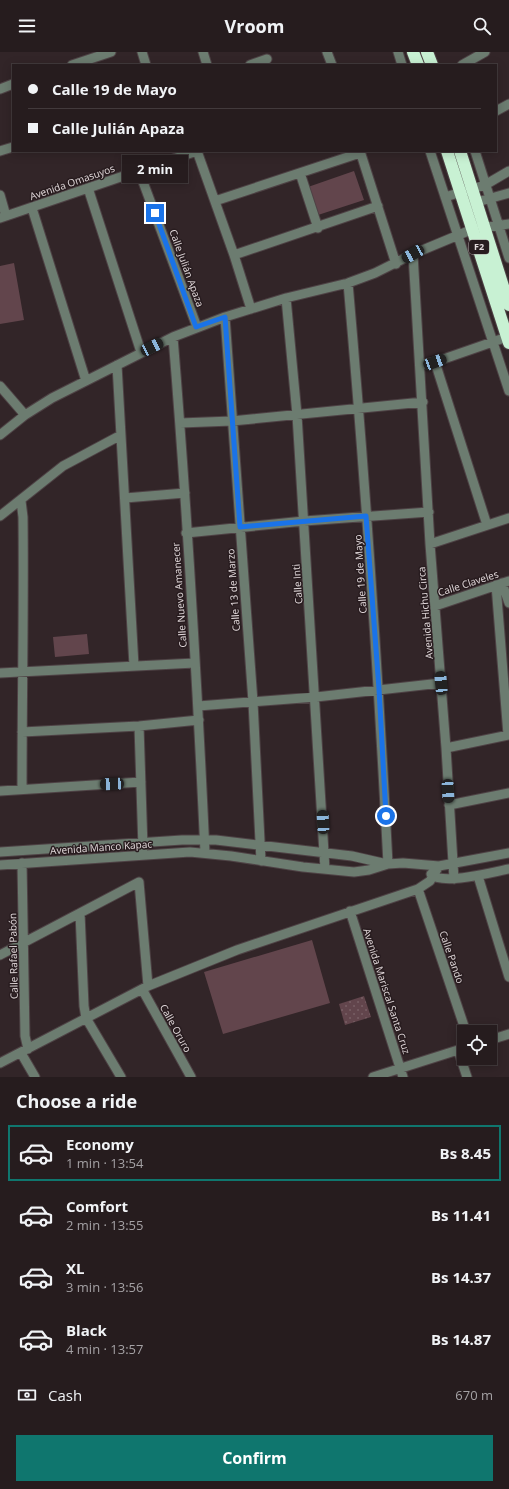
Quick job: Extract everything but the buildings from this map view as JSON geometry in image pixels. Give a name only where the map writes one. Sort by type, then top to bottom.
[{"type":"highway","points":[[413,52],[418,64]]},
{"type":"highway","points":[[427,52],[432,64]]},
{"type":"highway","name":"F2","points":[[447,152],[466,191],[478,227],[509,305]]},
{"type":"highway","name":"F2","points":[[460,152],[466,191],[477,202],[478,227],[508,340]]},
{"type":"street","points":[[75,64],[112,52]]},
{"type":"street","points":[[142,52],[146,64]]},
{"type":"street","points":[[203,52],[207,64]]},
{"type":"street","points":[[327,52],[332,64]]},
{"type":"street","points":[[398,52],[402,64]]},
{"type":"street","points":[[464,64],[485,52]]},
{"type":"street","points":[[253,64],[267,59]]},
{"type":"street","points":[[0,89],[12,84]]},
{"type":"street","points":[[497,110],[509,104]]},
{"type":"street","points":[[0,152],[12,147]]},
{"type":"street","name":"Avenida Omasuyos","points":[[3,217],[140,170],[175,154],[190,152]]},
{"type":"street","points":[[197,152],[252,309]]},
{"type":"street","points":[[215,201],[360,152],[396,264]]},
{"type":"street","points":[[430,152],[509,391]]},
{"type":"street","points":[[475,152],[509,258]]},
{"type":"street","name":"Calle Julián Apaza","points":[[140,170],[196,327]]},
{"type":"street","points":[[445,197],[485,185],[509,171]]},
{"type":"street","points":[[300,173],[318,228]]},
{"type":"street","points":[[88,188],[141,352]]},
{"type":"street","points":[[477,202],[509,193]]},
{"type":"street","points":[[0,195],[3,217]]},
{"type":"street","points":[[234,255],[318,228],[378,206]]},
{"type":"street","points":[[32,208],[86,381]]},
{"type":"street","points":[[0,435],[25,415],[52,398],[141,352],[196,327],[286,298],[348,283],[396,264],[413,254],[458,234],[478,227],[509,224]]},
{"type":"street","name":"Avenida Hichu Circa","points":[[413,254],[423,402],[430,544],[446,748],[454,880]]},
{"type":"street","name":"Calle 19 de Mayo","points":[[348,283],[359,409],[379,689],[388,864]]},
{"type":"street","name":"Calle Inti","points":[[286,298],[297,415],[326,869]]},
{"type":"street","name":"Calle 13 de Marzo","points":[[225,317],[253,702],[261,861]]},
{"type":"street","name":"Calle Nuevo Amanecer","points":[[173,337],[185,493],[186,533],[199,720],[204,852]]},
{"type":"street","points":[[420,365],[435,362],[493,342],[508,340]]},
{"type":"street","points":[[435,362],[487,525]]},
{"type":"street","points":[[117,365],[134,666]]},
{"type":"street","points":[[0,386],[25,415]]},
{"type":"street","points":[[180,424],[297,415],[423,402]]},
{"type":"street","points":[[0,516],[21,501],[63,466],[121,435]]},
{"type":"street","points":[[125,498],[185,493]]},
{"type":"street","points":[[21,501],[23,517],[24,623],[22,672],[22,789]]},
{"type":"street","points":[[186,533],[304,521],[428,512]]},
{"type":"street","points":[[430,544],[509,518]]},
{"type":"street","points":[[503,583],[509,603]]},
{"type":"street","points":[[446,748],[508,735],[503,583]]},
{"type":"street","name":"Calle Claveles","points":[[435,606],[503,583]]},
{"type":"street","points":[[0,673],[195,663]]},
{"type":"street","points":[[198,706],[316,697],[441,683]]},
{"type":"street","points":[[22,732],[139,726],[199,720]]},
{"type":"street","points":[[139,726],[143,855]]},
{"type":"street","points":[[0,791],[141,782]]},
{"type":"street","points":[[449,805],[509,793]]},
{"type":"street","points":[[0,852],[204,839],[352,856],[388,864],[439,866],[509,853]]},
{"type":"street","name":"Avenida Manco Kapac","points":[[0,864],[204,852],[261,861],[354,872],[369,870],[388,864]]},
{"type":"street","name":"Calle Rafael Pabón","points":[[22,863],[24,1051],[34,1077]]},
{"type":"street","points":[[423,865],[433,876],[454,880],[509,869]]},
{"type":"street","points":[[0,1063],[145,988],[237,950],[418,889],[426,884],[439,866]]},
{"type":"street","points":[[478,876],[509,977]]},
{"type":"street","points":[[0,955],[139,882],[145,988]]},
{"type":"street","name":"Calle Pando","points":[[418,889],[464,1025]]},
{"type":"street","name":"Avenida Mariscal Santa Cruz","points":[[350,912],[401,1073]]},
{"type":"street","points":[[80,913],[84,1006],[86,1018],[121,1077]]},
{"type":"street","name":"Calle Oruro","points":[[145,988],[191,1077]]},
{"type":"street","points":[[497,1038],[509,1034]]},
{"type":"street","points":[[373,1077],[401,1073],[457,1052]]},
{"type":"street","points":[[464,1065],[467,1077]]},
{"type":"shaded area","points":[[354,171],[364,200],[318,215],[308,187]]},
{"type":"shaded area","points":[[14,263],[24,320],[0,324],[0,266]]},
{"type":"shaded area","points":[[87,634],[89,654],[55,657],[53,637]]},
{"type":"shaded area","points":[[312,940],[330,1003],[223,1034],[204,972]]},
{"type":"shaded area","points":[[364,996],[371,1017],[345,1025],[339,1004]]},
{"type":"route","points":[[155,213],[196,327],[225,317],[240,527],[366,516],[379,689],[386,816]]}]
